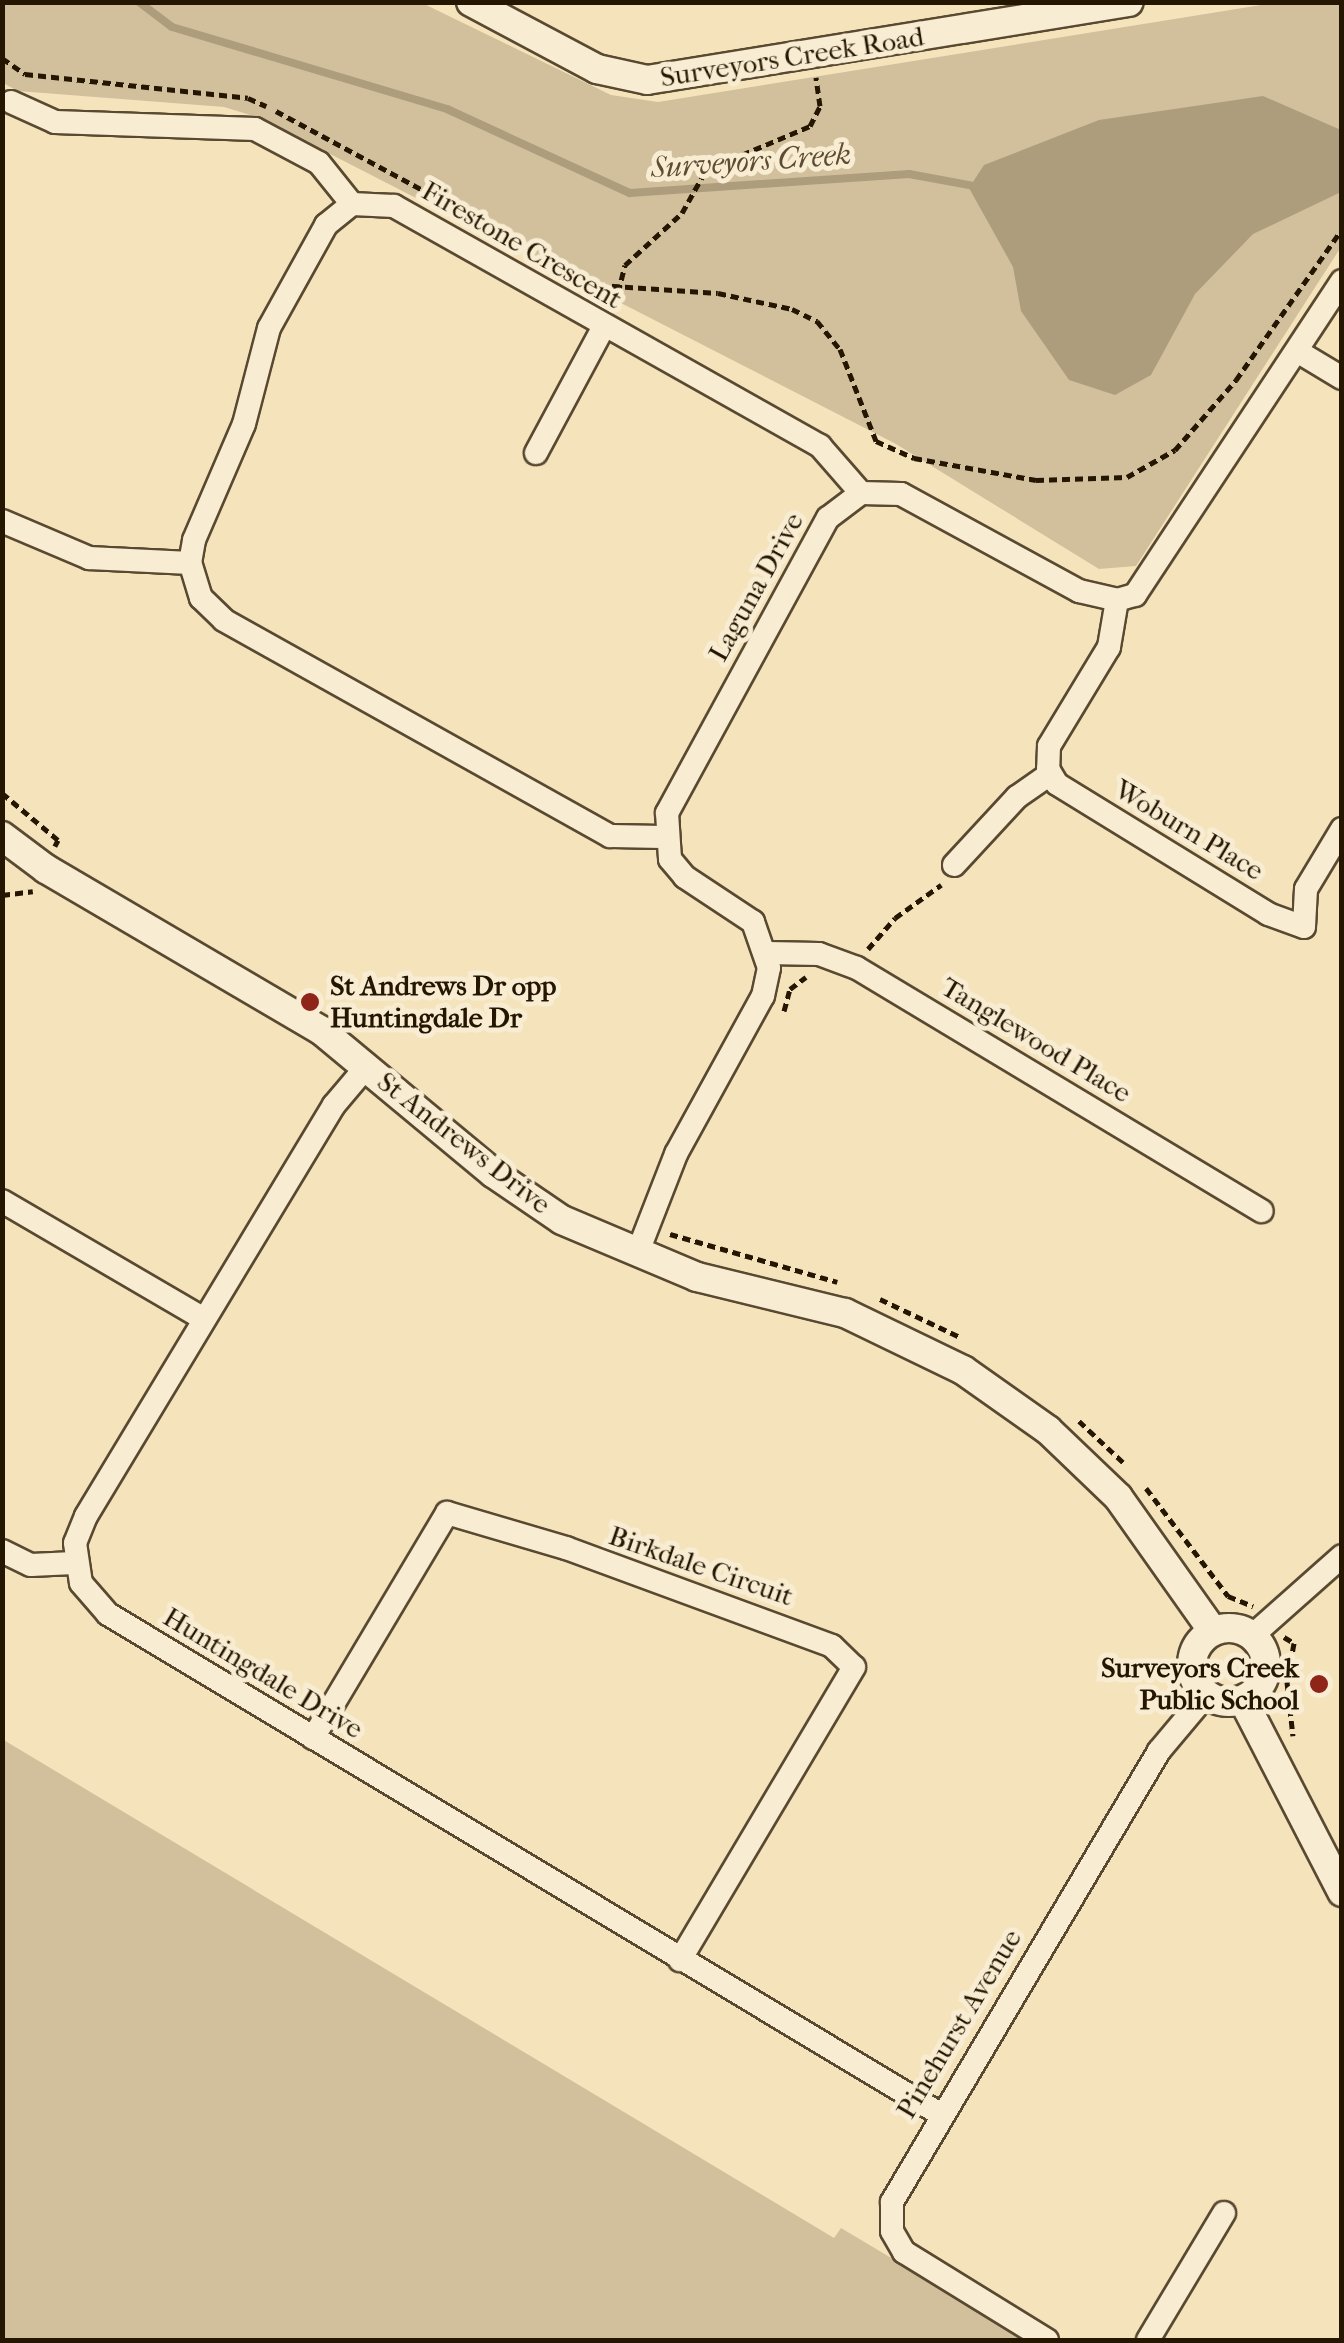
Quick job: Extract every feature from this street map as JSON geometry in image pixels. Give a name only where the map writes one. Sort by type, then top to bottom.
[{"type":"street","name":"Surveyors Creek Road","points":[[471,2],[622,77],[667,78],[1129,2]]},
{"type":"street","points":[[11,102],[55,122],[256,129],[319,163],[352,204],[326,225],[269,328],[244,424],[194,540],[190,563],[201,598],[224,620],[610,836],[664,837],[685,877],[745,914],[768,953],[763,996],[676,1154],[639,1249]]},
{"type":"street","name":"Firestone Crescent","points":[[352,204],[394,206],[820,446],[861,493]]},
{"type":"street","points":[[861,493],[918,500],[1079,590],[1118,600],[1135,594],[1156,570],[1342,281]]},
{"type":"street","points":[[536,453],[604,326]]},
{"type":"street","points":[[1298,351],[1342,378]]},
{"type":"street","name":"Laguna Drive","points":[[664,837],[673,801],[818,534],[861,493]]},
{"type":"street","points":[[2,521],[89,558],[190,563]]},
{"type":"street","points":[[954,866],[1017,797],[1050,774],[1049,746],[1109,647],[1118,600]]},
{"type":"street","name":"Woburn Place","points":[[1050,774],[1062,789],[1252,904],[1304,927],[1306,889],[1342,828]]},
{"type":"street","name":"St Andrews Drive","points":[[2,836],[46,869],[282,1006],[368,1066],[525,1197],[581,1230],[639,1249],[697,1278],[845,1313],[963,1370],[1048,1430],[1118,1497],[1213,1631]]},
{"type":"street","name":"St Andrews Drive","points":[[2,862],[46,869]]},
{"type":"street","name":"Tanglewood Place","points":[[768,953],[818,954],[857,968],[1262,1211]]},
{"type":"street","points":[[2,1551],[31,1565],[74,1563],[86,1516],[334,1105],[368,1066]]},
{"type":"street","points":[[2,1200],[204,1319]]},
{"type":"street","name":"Birkdale Circuit","points":[[313,1738],[448,1513],[548,1542],[832,1646],[854,1668],[680,1960]]},
{"type":"street","points":[[1252,1636],[1342,1556]]},
{"type":"street","name":"Huntingdale Drive","points":[[74,1563],[87,1593],[108,1614],[940,2114]]},
{"type":"street","points":[[1233,1628],[1252,1636],[1266,1665],[1260,1686],[1243,1700],[1206,1695],[1193,1678],[1192,1656],[1213,1631],[1233,1628]]},
{"type":"street","name":"Pinehurst Avenue","points":[[1047,2340],[923,2268],[895,2240],[895,2190],[1158,1751],[1206,1695]]},
{"type":"street","points":[[1243,1700],[1342,1892]]},
{"type":"street","points":[[1148,2340],[1224,2213]]},
{"type":"path","points":[[604,326],[632,256],[682,213],[706,170],[810,126],[820,106],[813,54]]},
{"type":"path","points":[[2,58],[24,74],[78,84],[248,98],[567,272],[600,284],[718,293],[817,321],[840,349],[876,441],[896,452],[1036,480],[1100,482],[1152,467],[1203,422],[1342,229]]},
{"type":"path","points":[[864,957],[895,918],[958,871],[954,866]]},
{"type":"path","points":[[1284,1637],[1294,1643],[1287,1699],[1296,1748]]},
{"type":"shaded area","points":[[2,3],[422,3],[611,95],[658,102],[1274,3],[1341,3],[1341,247],[1136,566],[1099,569],[896,444],[260,118],[224,107],[18,91],[3,83]]},
{"type":"shaded area","points":[[1263,96],[1341,130],[1339,193],[1253,234],[1195,294],[1151,375],[1115,395],[1069,380],[1021,311],[1013,267],[969,188],[984,165],[1099,120]]},
{"type":"shaded area","points":[[2,1739],[834,2238],[841,2228],[1029,2340],[3,2340]]},
{"type":"waterway","name":"Surveyors Creek","points":[[139,2],[172,27],[447,109],[630,193],[909,174],[979,187]]},
{"type":"place","name":"St Andrews Dr opp Huntingdale Dr","points":[[310,1002]]},
{"type":"place","name":"Surveyors Creek Public School","points":[[1319,1684]]}]
